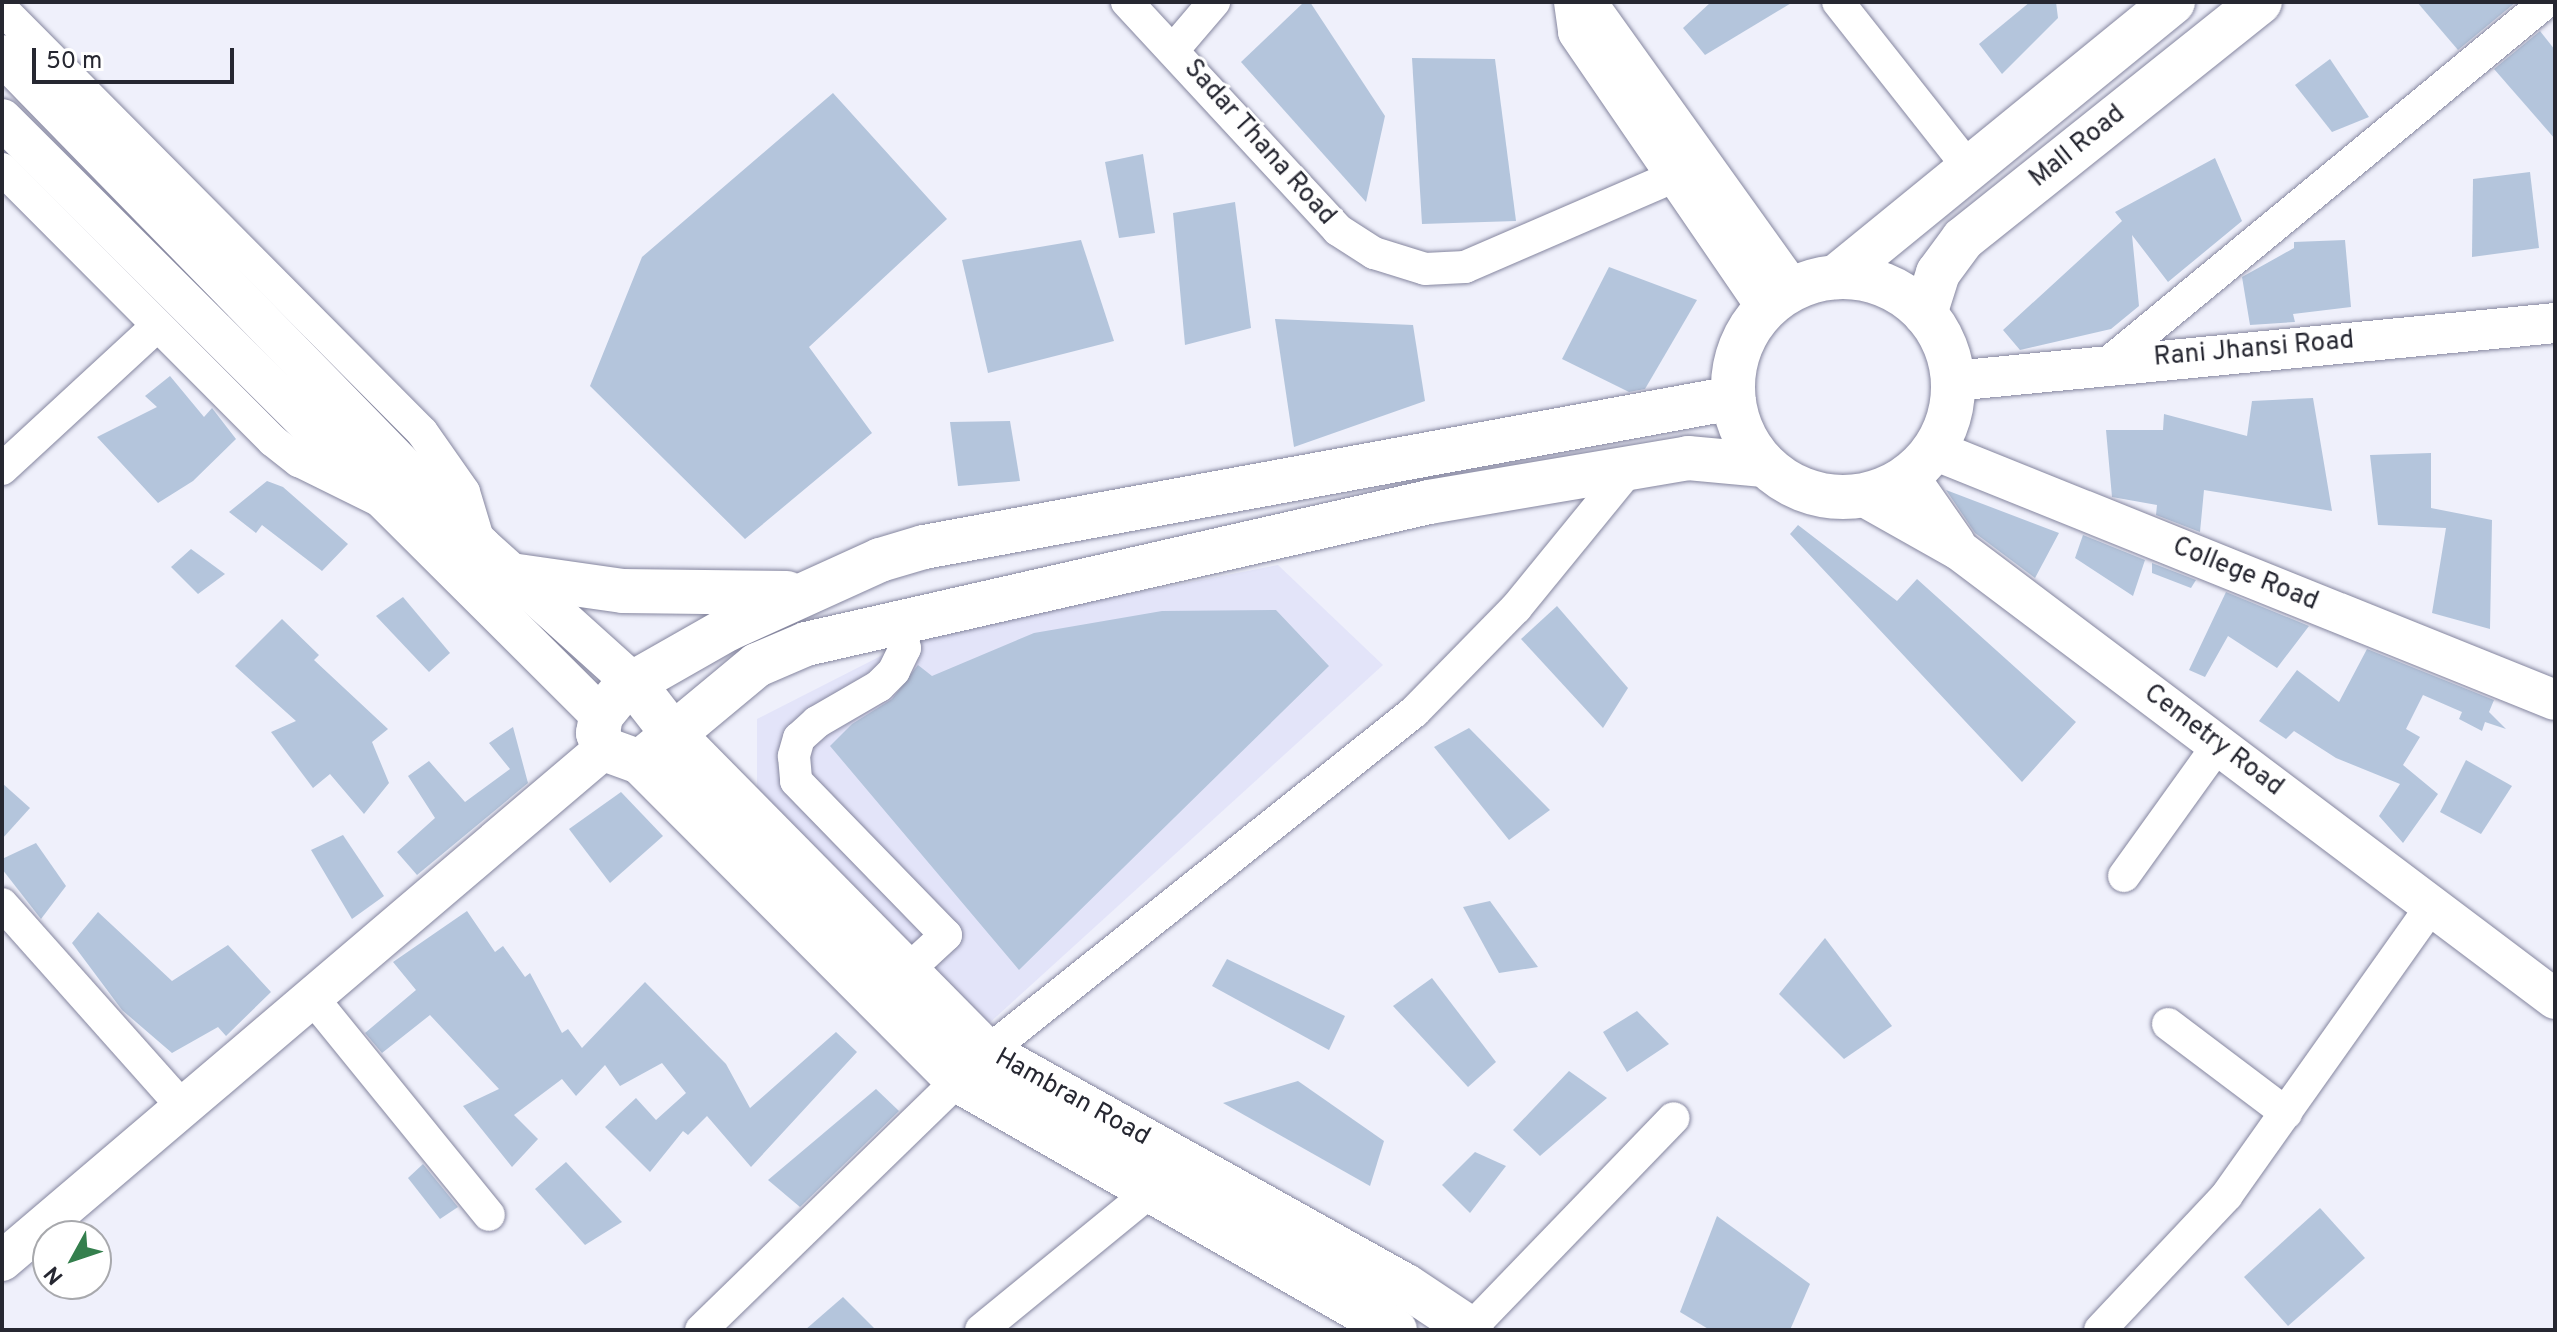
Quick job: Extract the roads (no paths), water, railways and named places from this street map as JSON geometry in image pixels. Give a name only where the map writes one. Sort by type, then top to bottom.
[{"type":"main road","name":"Mall Road","points":[[1836,277],[2173,2]]},
{"type":"main road","name":"Mall Road","points":[[1925,314],[1938,273],[1963,239],[2260,2]]},
{"type":"main road","points":[[1836,277],[1869,280],[1900,293],[1925,314],[1945,345],[1953,381],[1949,417],[1922,463],[1863,496],[1816,493],[1793,486],[1764,465],[1742,434],[1733,398],[1735,361],[1750,327],[1779,299],[1836,277]]},
{"type":"main road","points":[[1733,398],[924,547],[728,629],[615,695],[615,742],[673,734],[757,665],[806,644],[1429,502],[1688,458],[1764,465]]},
{"type":"main road","points":[[496,560],[623,591],[811,592]]},
{"type":"main road","name":"Hambran Road","points":[[634,684],[673,734],[907,971],[972,1066],[1406,1286],[1471,1330]]},
{"type":"main road","name":"Hambran Road","points":[[615,742],[972,1066],[1151,1191],[1395,1330]]},
{"type":"street","name":"Sadar Thana Road","points":[[1127,2],[1174,49],[1338,230],[1374,253],[1425,269],[1465,267],[1495,259],[1673,177]]},
{"type":"street","points":[[1174,49],[1214,2]]},
{"type":"street","points":[[1574,2],[1578,32],[1673,177],[1779,299]]},
{"type":"street","points":[[1586,2],[1779,299]]},
{"type":"street","points":[[1838,2],[1970,169]]},
{"type":"street","points":[[2108,363],[2546,2]]},
{"type":"street","points":[[2,9],[422,432],[464,492],[496,560]]},
{"type":"street","points":[[2,55],[325,381],[496,560],[634,684]]},
{"type":"street","points":[[2,119],[396,508],[615,742],[311,996],[2,1261]]},
{"type":"street","points":[[2,169],[157,326],[299,461],[396,508]]},
{"type":"street","name":"Rani Jhansi Road","points":[[1953,381],[2108,363],[2555,323]]},
{"type":"street","points":[[2,469],[157,326]]},
{"type":"street","points":[[1922,463],[1959,550]]},
{"type":"street","name":"College Road","points":[[1922,463],[2555,700]]},
{"type":"street","points":[[701,1330],[972,1066],[1414,712],[1516,608],[1630,468]]},
{"type":"street","name":"Cemetry Road","points":[[1863,496],[1959,550],[2555,999]]},
{"type":"street","points":[[899,623],[905,648],[894,671],[879,686],[817,722],[799,738],[794,756],[796,781],[946,935],[907,971]]},
{"type":"street","points":[[2124,876],[2218,745]]},
{"type":"street","points":[[2100,1330],[2227,1195],[2432,906]]},
{"type":"street","points":[[8,924],[182,1106]]},
{"type":"street","points":[[311,996],[489,1215]]},
{"type":"street","points":[[2168,1024],[2286,1113]]},
{"type":"street","points":[[1471,1330],[1674,1118]]},
{"type":"street","points":[[981,1330],[1151,1191]]}]
